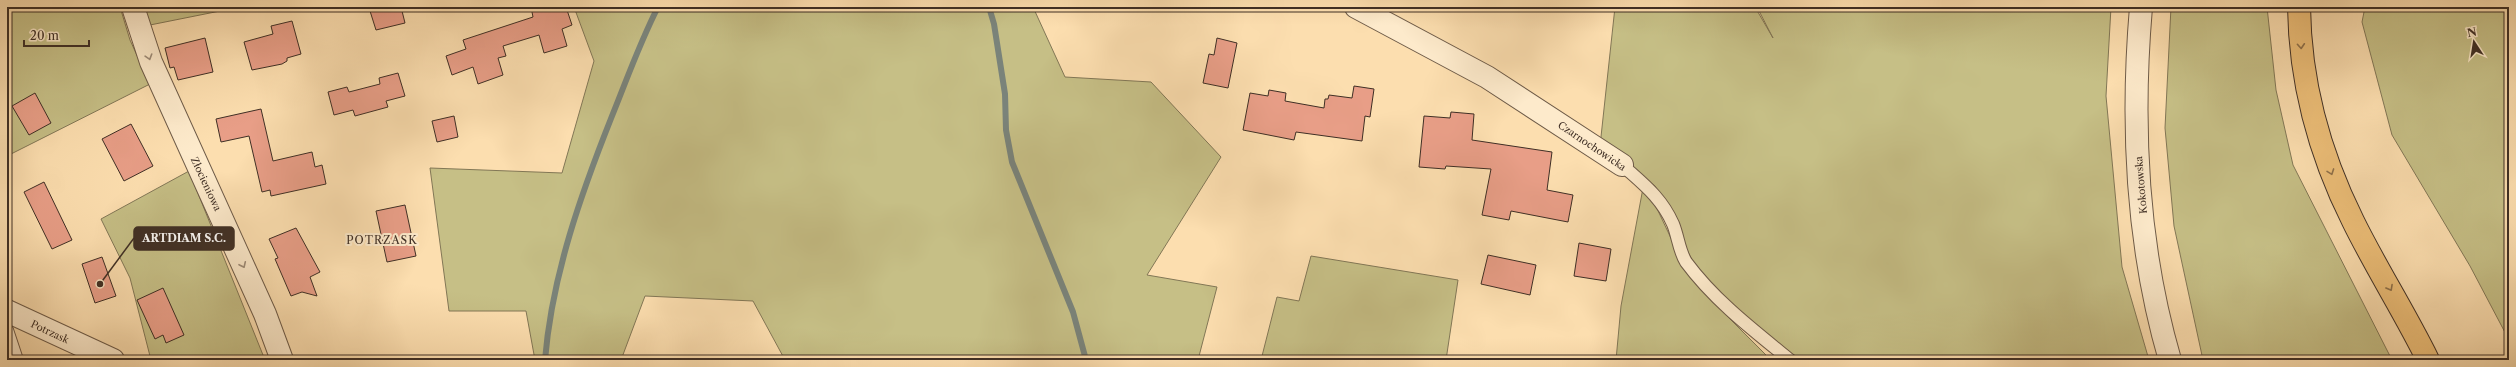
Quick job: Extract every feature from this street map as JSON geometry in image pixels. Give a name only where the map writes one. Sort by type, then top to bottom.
[{"type":"highway","points":[[2299,7],[2302,54],[2309,94],[2320,140],[2333,177],[2353,221],[2428,360]]},
{"type":"street","name":"Złocieniowa","points":[[133,7],[150,62],[265,314],[282,360]]},
{"type":"street","name":"Czarnochowicka","points":[[1356,7],[1487,77],[1622,165]]},
{"type":"street","name":"Kokotowska","points":[[2141,7],[2137,99],[2140,190],[2151,271],[2170,360]]},
{"type":"street","name":"Potrzask","points":[[8,319],[113,360]]},
{"type":"lane","name":"Czarnochowicka","points":[[1622,165],[1658,197],[1673,224],[1684,260],[1698,277],[1749,327],[1790,360]]},
{"type":"lane","name":"Potrzask","points":[[8,319],[17,360]]},
{"type":"shaded area","points":[[7,7],[120,7],[130,40],[150,84],[7,156]]},
{"type":"shaded area","points":[[143,7],[240,7],[150,25]]},
{"type":"shaded area","points":[[574,7],[1033,7],[1065,77],[1151,82],[1221,157],[1147,275],[1217,287],[1198,360],[785,360],[753,301],[645,296],[621,360],[535,360],[526,311],[449,311],[430,168],[562,173],[594,61]]},
{"type":"shaded area","points":[[1615,7],[1755,7],[1773,38],[1757,7],[2111,7],[2106,96],[2122,267],[2149,360],[1789,360],[1734,309],[1693,262],[1655,186],[1600,146]]},
{"type":"shaded area","points":[[2171,7],[2267,7],[2276,90],[2293,165],[2392,360],[2203,360],[2174,226],[2165,128]]},
{"type":"shaded area","points":[[2365,7],[2509,7],[2509,340],[2470,266],[2392,135],[2362,22]]},
{"type":"shaded area","points":[[189,171],[265,360],[151,360],[130,278],[101,219]]},
{"type":"shaded area","points":[[1643,188],[1652,198],[1686,270],[1722,311],[1771,360],[1616,360],[1621,306]]},
{"type":"shaded area","points":[[1311,256],[1458,280],[1446,360],[1261,360],[1277,297],[1299,301]]},
{"type":"building","points":[[386,7],[401,7],[405,23],[376,30],[370,11]]},
{"type":"building","points":[[531,7],[566,7],[572,25],[562,29],[567,46],[544,53],[539,35],[503,46],[506,56],[498,58],[503,75],[478,84],[473,67],[452,75],[446,56],[466,49],[463,40],[533,17]]},
{"type":"building","points":[[292,21],[301,54],[287,58],[287,61],[282,64],[252,70],[244,42],[273,34],[271,26]]},
{"type":"building","points":[[205,38],[213,72],[178,80],[174,67],[170,68],[165,48]]},
{"type":"building","points":[[1217,38],[1237,43],[1228,88],[1203,83],[1209,54],[1214,55]]},
{"type":"building","points":[[398,73],[405,96],[386,101],[388,107],[355,116],[353,110],[334,115],[328,92],[347,87],[349,92],[380,84],[379,78]]},
{"type":"building","points":[[1354,86],[1374,89],[1370,117],[1365,116],[1362,141],[1296,132],[1294,140],[1243,130],[1250,93],[1268,96],[1269,90],[1286,93],[1285,101],[1324,108],[1325,99],[1328,99],[1329,95],[1352,98]]},
{"type":"building","points":[[35,93],[51,123],[29,135],[12,106]]},
{"type":"building","points":[[261,109],[273,161],[312,152],[315,167],[322,165],[326,184],[271,196],[270,190],[262,192],[249,136],[221,142],[216,119]]},
{"type":"building","points":[[1451,112],[1474,114],[1472,140],[1552,152],[1547,190],[1573,195],[1568,222],[1511,211],[1509,220],[1482,215],[1491,169],[1446,166],[1445,169],[1419,167],[1424,116],[1450,118]]},
{"type":"building","points":[[454,116],[458,137],[437,142],[432,121]]},
{"type":"building","points":[[131,124],[153,166],[124,181],[102,139]]},
{"type":"building","points":[[44,182],[72,240],[52,249],[24,192]]},
{"type":"building","points":[[405,205],[416,256],[387,262],[376,211]]},
{"type":"building","points":[[296,228],[320,272],[310,277],[317,296],[302,292],[291,296],[275,259],[278,258],[269,239]]},
{"type":"building","points":[[1579,243],[1611,249],[1606,281],[1574,276]]},
{"type":"building","points":[[1488,255],[1536,265],[1530,295],[1481,284]]},
{"type":"building","points":[[102,257],[116,296],[95,303],[82,264]]},
{"type":"building","points":[[163,288],[184,335],[166,343],[163,335],[155,339],[137,300]]},
{"type":"waterway","points":[[545,360],[554,297],[561,266],[579,205],[589,175],[634,61],[658,7]]},
{"type":"waterway","points":[[989,7],[994,24],[1005,94],[1006,130],[1012,162],[1073,312],[1086,360]]},
{"type":"place","name":"ARTDIAM S.C.","points":[[100,284]]},
{"type":"district","name":"POTRZASK","points":[[382,240]]}]
